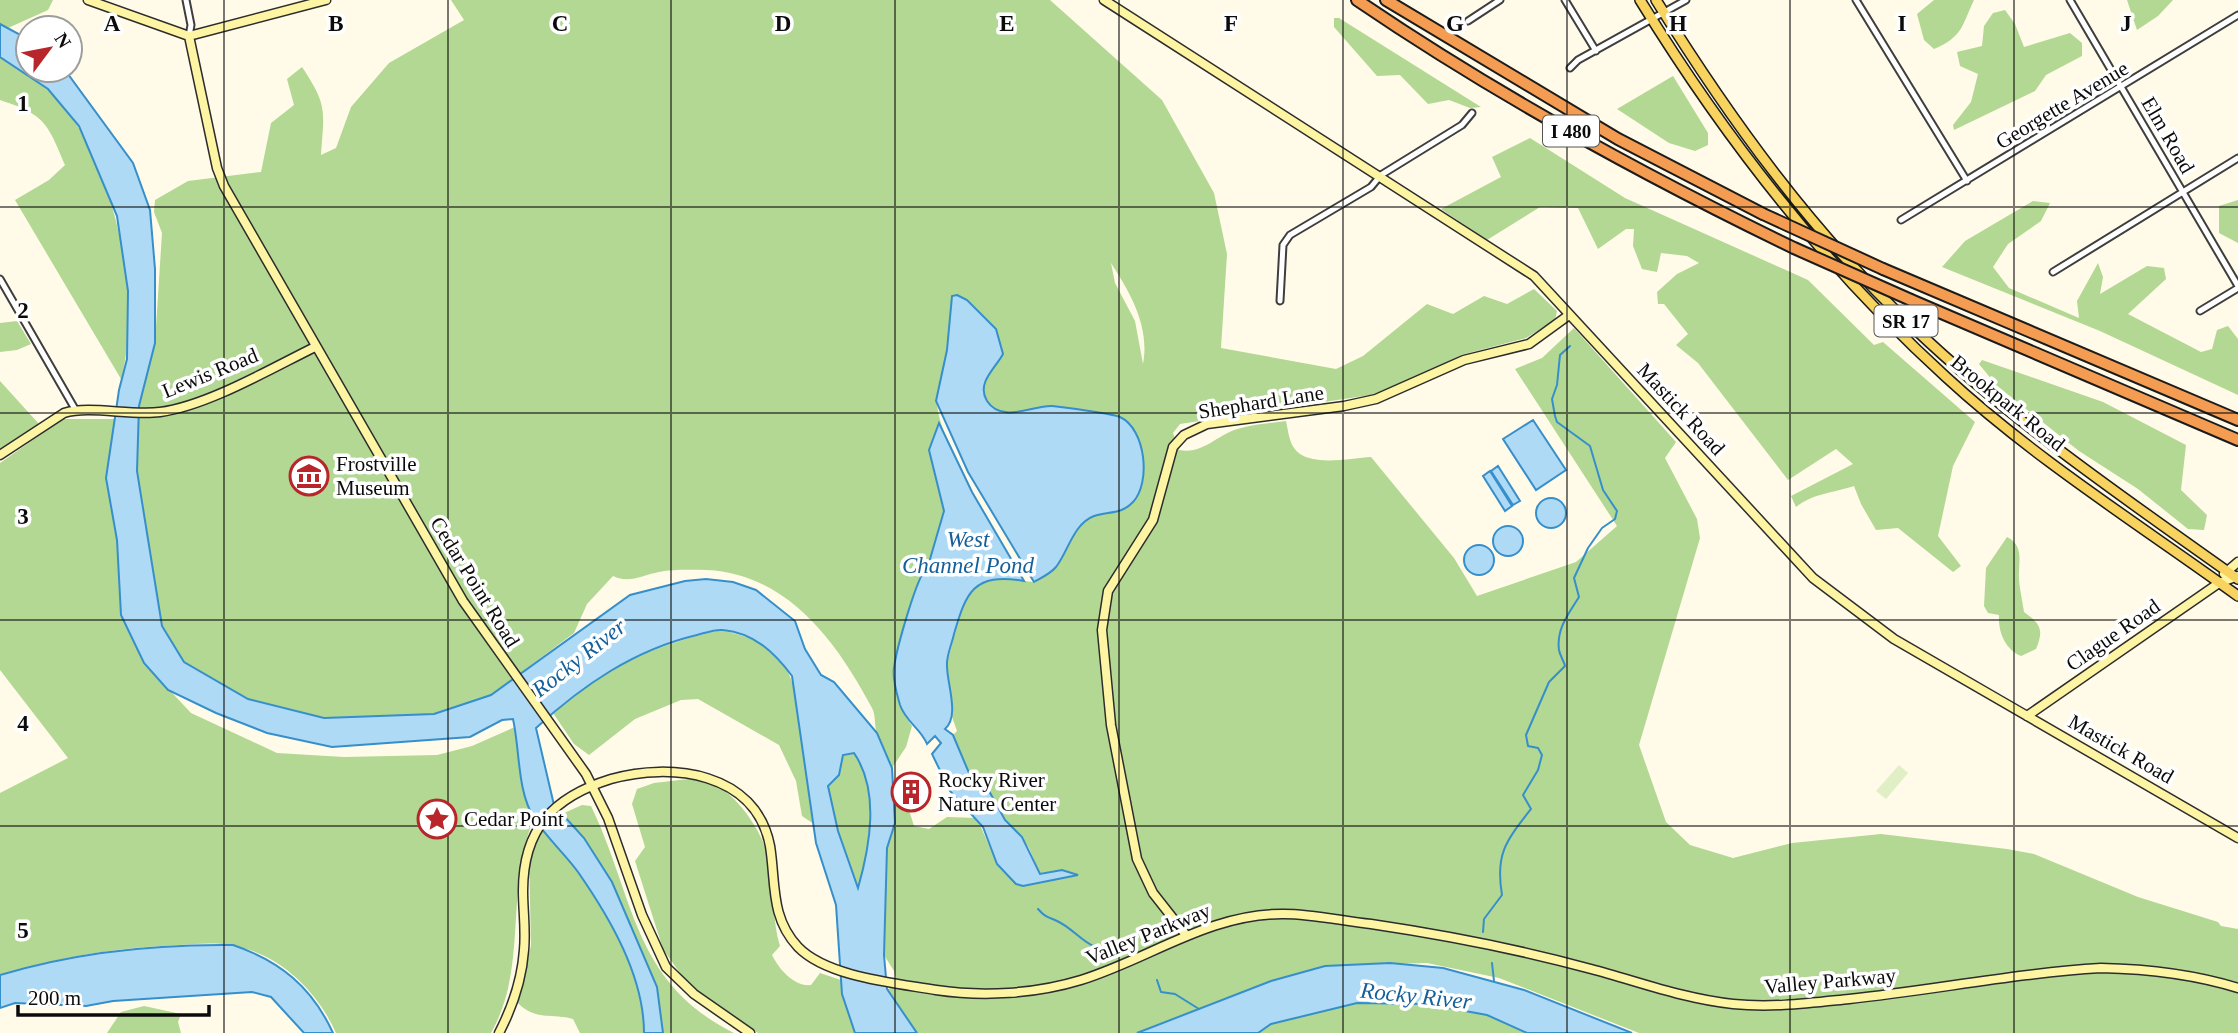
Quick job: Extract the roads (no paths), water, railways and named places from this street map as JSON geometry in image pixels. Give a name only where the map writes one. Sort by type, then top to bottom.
[{"type":"highway","name":"I 480","points":[[1357,0],[1494,88],[1624,161],[1794,248],[2238,440]]},
{"type":"highway","name":"I 480","points":[[1386,0],[1618,139],[1763,214],[1883,269],[2238,420]]},
{"type":"main road","name":"Brookpark Road","points":[[1640,0],[1702,98],[1763,182],[1877,311],[1947,379],[1993,416],[2238,596]]},
{"type":"main road","name":"Brookpark Road","points":[[1656,0],[1717,96],[1770,168],[1822,232],[1884,299],[1957,368],[2058,450],[2237,578]]},
{"type":"street","points":[[89,0],[189,36],[326,0]]},
{"type":"street","points":[[186,0],[191,25],[189,36]]},
{"type":"street","name":"Mastick Road","points":[[1104,0],[1381,175],[1534,276],[1813,578],[1894,639],[2237,836]]},
{"type":"street","points":[[1468,21],[1500,0]]},
{"type":"street","points":[[1565,0],[1596,51]]},
{"type":"street","points":[[1570,68],[1686,0]]},
{"type":"street","points":[[1856,0],[1967,181]]},
{"type":"street","name":"Elm Road","points":[[2070,0],[2238,287]]},
{"type":"street","name":"Georgette Avenue","points":[[1901,220],[2238,15]]},
{"type":"street","name":"Cedar Point Road","points":[[189,36],[217,168],[224,186],[463,601],[593,786],[608,818],[655,949],[666,967],[694,995],[750,1033]]},
{"type":"street","points":[[1280,301],[1283,245],[1290,235],[1371,187],[1381,175],[1462,125],[1472,113]]},
{"type":"street","points":[[2053,272],[2238,158]]},
{"type":"street","points":[[0,279],[75,409],[64,413],[0,455]]},
{"type":"street","points":[[2200,310],[2238,287]]},
{"type":"street","name":"Shephard Lane","points":[[1186,935],[1153,893],[1137,859],[1121,788],[1102,630],[1108,590],[1153,520],[1172,447],[1184,435],[1207,424],[1344,406],[1376,399],[1464,360],[1529,344],[1569,315]]},
{"type":"street","name":"Lewis Road","points":[[75,409],[104,413],[162,412],[206,397],[315,347]]},
{"type":"street","name":"Clague Road","points":[[2219,583],[2226,571],[2238,562]]},
{"type":"street","name":"Clague Road","points":[[2027,716],[2219,583],[2237,578]]},
{"type":"street","name":"Valley Parkway","points":[[499,1033],[508,1017],[522,962],[523,872],[527,849],[538,827],[557,806],[593,786],[629,775],[670,771],[708,776],[744,799],[764,826],[769,844],[777,913],[785,931],[808,955],[838,970],[941,990],[980,993],[1051,987],[1082,979],[1186,935],[1232,920],[1265,914],[1308,915],[1461,937],[1679,993],[1754,1005],[1787,1005],[1886,995],[2101,968],[2141,969],[2192,976],[2238,988]]},
{"type":"water","points":[[0,24],[14,32],[14,66],[0,57]]},
{"type":"water","name":"Rocky River","points":[[40,84],[75,84],[133,163],[150,210],[155,269],[155,343],[139,406],[137,471],[162,626],[184,662],[248,699],[324,718],[434,714],[491,695],[630,595],[685,581],[706,579],[733,582],[756,590],[795,621],[805,649],[821,675],[834,682],[877,733],[892,768],[895,823],[887,848],[884,955],[887,989],[917,1033],[855,1033],[842,994],[836,905],[816,843],[792,676],[762,645],[744,635],[717,630],[652,650],[610,671],[572,697],[536,728],[554,805],[584,838],[612,882],[657,987],[663,1033],[644,1033],[632,969],[613,928],[578,872],[534,818],[522,783],[513,719],[502,720],[470,737],[332,747],[267,733],[168,690],[144,663],[121,615],[117,540],[106,478],[119,390],[127,359],[128,291],[117,216],[79,126],[48,89]],"holes":[[[854,753],[867,784],[870,801],[869,837],[858,888],[838,831],[828,786],[839,775],[843,755]]]},
{"type":"water","points":[[957,295],[967,300],[996,329],[1003,354],[988,376],[984,388],[987,401],[993,408],[1018,412],[1052,406],[1116,416],[1129,423],[1140,444],[1144,470],[1139,493],[1133,502],[1119,511],[1099,514],[1087,520],[1076,532],[1056,567],[1034,582],[968,472],[936,401],[947,350],[952,296]]},
{"type":"water","points":[[1533,420],[1566,470],[1536,490],[1503,439]]},
{"type":"water","name":"West Channel Pond","points":[[939,423],[972,492],[1024,581],[993,580],[974,589],[968,597],[947,658],[952,716],[945,729],[953,735],[969,773],[989,791],[1005,820],[1022,837],[1040,874],[1062,870],[1078,875],[1023,886],[1016,884],[997,864],[983,827],[950,791],[932,754],[941,743],[935,736],[927,744],[900,705],[894,677],[896,659],[913,597],[928,566],[944,511],[929,450]]},
{"type":"water","points":[[1498,466],[1520,501],[1513,505],[1491,471]]},
{"type":"water","points":[[1490,471],[1512,506],[1505,511],[1483,476]]},
{"type":"water","points":[[1551,498],[1562,502],[1566,513],[1562,524],[1551,528],[1540,524],[1536,513],[1540,502]]},
{"type":"water","points":[[1508,526],[1519,530],[1523,541],[1519,552],[1508,556],[1497,552],[1493,541],[1497,530]]},
{"type":"water","points":[[1479,545],[1490,549],[1494,560],[1490,571],[1479,575],[1468,571],[1464,560],[1468,549]]},
{"type":"water","points":[[233,945],[266,959],[293,978],[315,1002],[333,1033],[304,1033],[271,997],[252,992],[113,1001],[86,1006],[15,1003],[0,1008],[0,975],[29,967],[115,951]]},
{"type":"water","name":"Rocky River","points":[[1390,963],[1443,968],[1524,990],[1632,1033],[1527,1033],[1487,1015],[1427,1004],[1357,1003],[1271,1024],[1258,1033],[1137,1033],[1271,981],[1325,966]]},
{"type":"waterway","points":[[1483,932],[1484,919],[1502,895],[1500,869],[1504,849],[1531,809],[1523,795],[1538,770],[1542,755],[1538,748],[1528,746],[1526,735],[1549,682],[1565,666],[1560,652],[1559,635],[1579,597],[1574,578],[1588,548],[1602,528],[1615,519],[1617,511],[1603,490],[1590,446],[1557,422],[1555,416],[1552,399],[1557,385],[1560,355],[1570,346]]},
{"type":"waterway","points":[[1038,909],[1093,946],[1109,948],[1118,945],[1128,949]]},
{"type":"waterway","points":[[1492,963],[1494,981]]},
{"type":"waterway","points":[[1157,980],[1161,992],[1175,994],[1199,1009]]},
{"type":"place","name":"Frostville Museum","points":[[309,476]]},
{"type":"place","name":"Rocky River Nature Center","points":[[911,792]]},
{"type":"place","name":"Cedar Point","points":[[437,819]]}]
